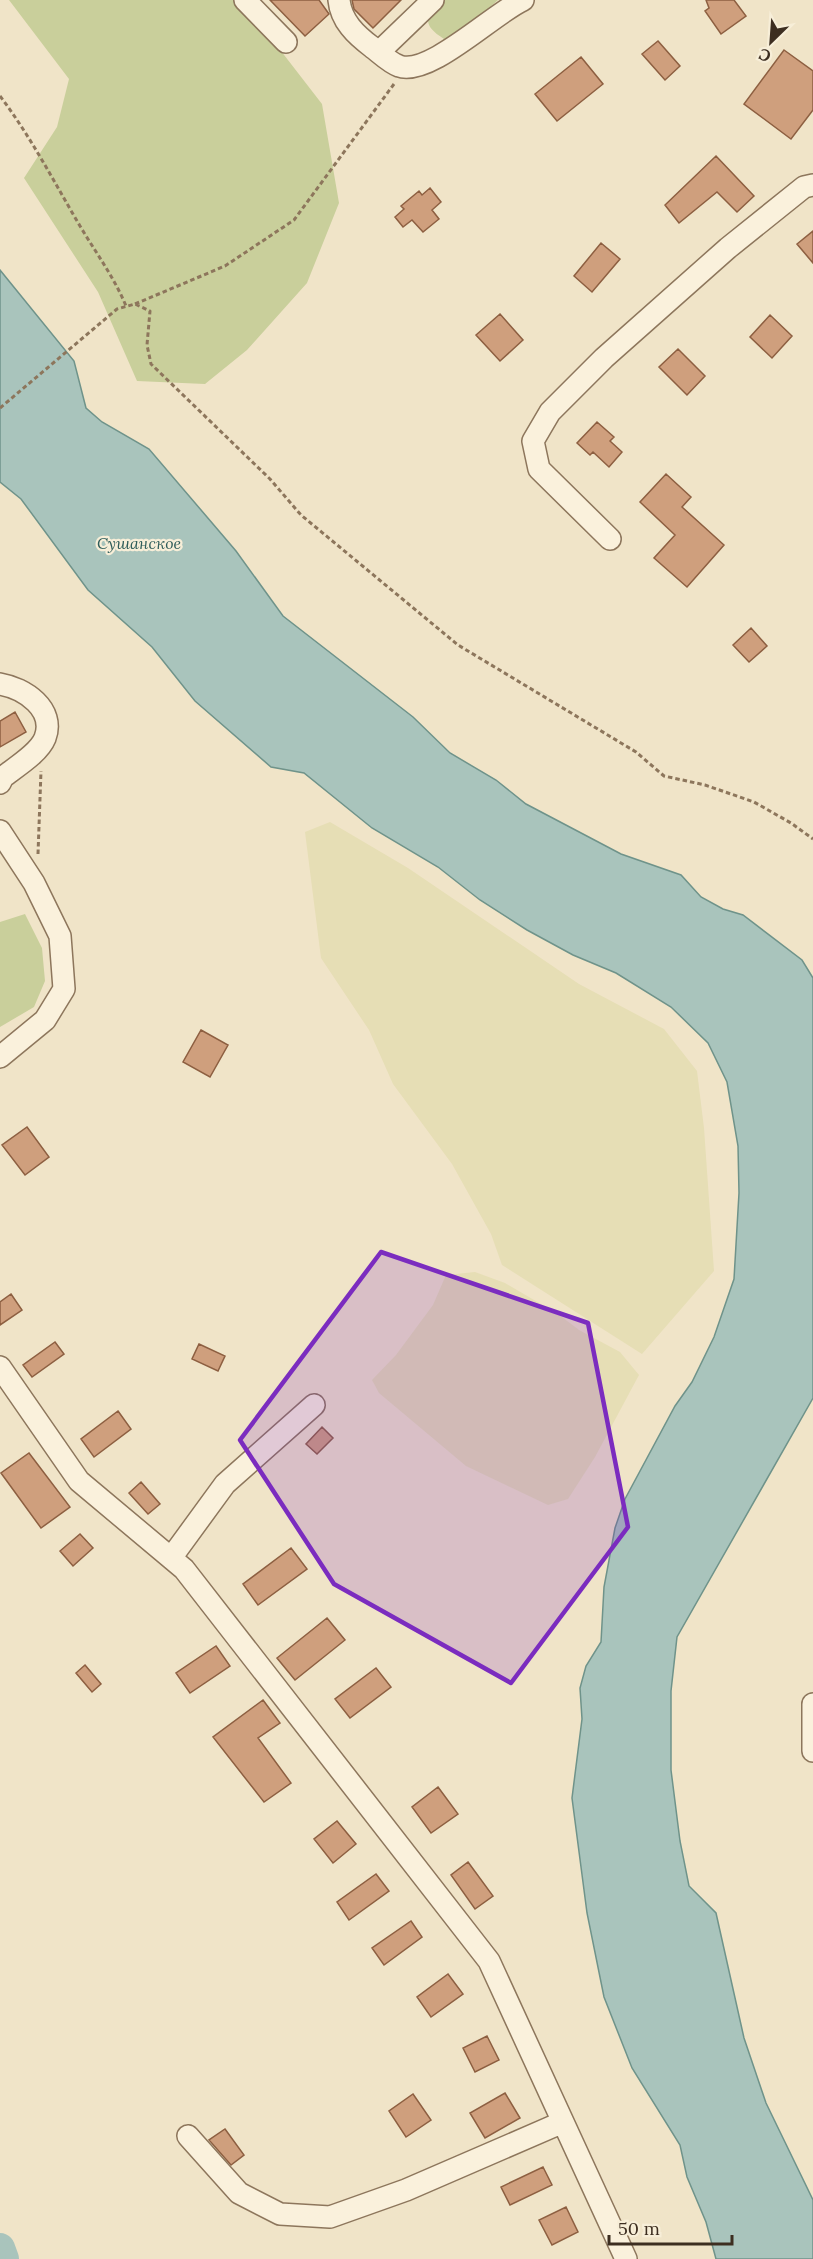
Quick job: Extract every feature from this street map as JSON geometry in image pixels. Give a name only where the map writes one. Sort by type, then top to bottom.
[{"type":"street","points":[[245,0],[286,42]]},
{"type":"street","points":[[339,0],[340,12],[356,35],[398,66],[415,68],[464,41],[509,6],[523,0]]},
{"type":"street","points":[[379,52],[433,0]]},
{"type":"street","points":[[610,539],[539,469],[533,441],[550,412],[604,358],[728,248],[804,187],[813,185]]},
{"type":"street","points":[[0,684],[26,692],[43,710],[45,738],[0,783]]},
{"type":"street","points":[[0,831],[34,883],[60,936],[64,989],[45,1020],[0,1057]]},
{"type":"street","points":[[0,1367],[79,1481],[184,1569],[489,1961],[626,2259]]},
{"type":"street","points":[[171,1558],[225,1484],[314,1405]]},
{"type":"street","points":[[813,1704],[813,1751]]},
{"type":"street","points":[[188,2136],[239,2193],[280,2214],[330,2217],[406,2190],[563,2122]]},
{"type":"path","points":[[0,408],[117,309],[135,304],[225,266],[294,220],[394,85],[398,66]]},
{"type":"path","points":[[0,96],[35,147],[86,236],[116,281],[126,306]]},
{"type":"path","points":[[135,304],[150,311],[147,345],[151,364],[270,479],[301,515],[458,645],[628,747],[664,776],[705,785],[754,802],[791,823],[813,839]]},
{"type":"path","points":[[34,883],[38,856],[40,785],[45,738]]},
{"type":"highlighted area","points":[[381,1252],[588,1323],[628,1527],[511,1683],[334,1584],[240,1440]]},
{"type":"shaded area","points":[[330,822],[408,868],[579,984],[664,1029],[697,1071],[704,1128],[714,1271],[642,1354],[502,1265],[491,1234],[452,1164],[393,1084],[369,1030],[321,958],[305,832]]},
{"type":"shaded area","points":[[475,1272],[505,1283],[558,1314],[579,1330],[620,1352],[639,1375],[595,1457],[568,1499],[548,1505],[466,1466],[379,1393],[372,1380],[396,1355],[433,1305],[446,1275]]},
{"type":"green space","points":[[9,0],[233,0],[281,51],[322,104],[339,203],[307,283],[247,350],[205,384],[137,381],[98,292],[24,178],[57,127],[69,79]]},
{"type":"green space","points":[[444,0],[498,0],[460,34],[444,39],[431,29],[428,20]]},
{"type":"green space","points":[[25,914],[42,948],[45,981],[34,1007],[0,1027],[0,922]]},
{"type":"water","name":"Сушанское","points":[[0,270],[74,361],[86,408],[102,422],[149,449],[236,551],[283,616],[413,717],[450,753],[496,780],[526,804],[621,854],[681,875],[701,897],[723,909],[743,915],[802,960],[813,978],[813,1398],[677,1637],[671,1691],[671,1770],[680,1841],[689,1886],[716,1913],[744,2038],[766,2103],[813,2200],[813,2259],[716,2259],[706,2222],[687,2177],[680,2145],[632,2068],[604,1997],[587,1913],[572,1798],[582,1719],[580,1688],[586,1666],[601,1642],[604,1587],[615,1528],[625,1499],[675,1406],[692,1382],[714,1337],[734,1279],[739,1193],[738,1146],[727,1082],[708,1043],[671,1007],[616,973],[573,955],[527,930],[480,900],[438,867],[372,828],[304,773],[271,767],[195,701],[152,647],[88,590],[21,499],[0,482]]},
{"type":"building","points":[[270,0],[319,0],[329,14],[305,36]]},
{"type":"building","points":[[352,0],[401,0],[373,28],[354,9]]},
{"type":"building","points":[[706,0],[734,0],[746,16],[721,34],[705,11],[709,8]]},
{"type":"building","points":[[658,41],[680,66],[665,80],[642,54]]},
{"type":"building","points":[[784,50],[813,71],[813,110],[791,139],[744,104]]},
{"type":"building","points":[[581,57],[603,84],[557,121],[535,94]]},
{"type":"building","points":[[716,156],[754,196],[737,212],[717,192],[679,223],[665,205]]},
{"type":"building","points":[[430,188],[441,202],[432,210],[439,219],[423,232],[412,220],[403,227],[395,217],[404,209],[401,206],[419,191],[422,195]]},
{"type":"building","points":[[813,231],[813,263],[797,244]]},
{"type":"building","points":[[601,243],[620,259],[592,292],[574,276]]},
{"type":"building","points":[[500,314],[523,340],[500,361],[476,335]]},
{"type":"building","points":[[770,315],[792,336],[772,358],[750,337]]},
{"type":"building","points":[[678,349],[705,376],[687,395],[659,367]]},
{"type":"building","points":[[597,422],[614,437],[610,441],[622,452],[609,467],[593,452],[590,455],[577,443]]},
{"type":"building","points":[[666,474],[691,497],[682,507],[724,545],[687,587],[654,558],[675,535],[640,502]]},
{"type":"building","points":[[751,628],[767,646],[749,662],[733,645]]},
{"type":"building","points":[[15,712],[26,732],[0,747],[0,721]]},
{"type":"building","points":[[201,1030],[228,1045],[210,1077],[183,1062]]},
{"type":"building","points":[[27,1127],[49,1157],[25,1175],[2,1145]]},
{"type":"building","points":[[11,1294],[22,1310],[0,1325],[0,1302]]},
{"type":"building","points":[[55,1342],[64,1354],[32,1377],[23,1365]]},
{"type":"building","points":[[199,1344],[225,1356],[218,1371],[192,1359]]},
{"type":"building","points":[[118,1411],[131,1429],[94,1457],[81,1439]]},
{"type":"building","points":[[322,1427],[333,1438],[317,1454],[306,1444]]},
{"type":"building","points":[[29,1453],[70,1507],[41,1528],[1,1473]]},
{"type":"building","points":[[141,1482],[160,1504],[148,1514],[129,1493]]},
{"type":"building","points":[[80,1534],[93,1548],[73,1566],[60,1551]]},
{"type":"building","points":[[291,1548],[307,1569],[258,1605],[243,1584]]},
{"type":"building","points":[[327,1618],[345,1640],[295,1680],[277,1658]]},
{"type":"building","points":[[216,1646],[230,1666],[190,1693],[176,1673]]},
{"type":"building","points":[[85,1665],[101,1684],[92,1692],[76,1673]]},
{"type":"building","points":[[376,1668],[391,1687],[350,1718],[335,1699]]},
{"type":"building","points":[[263,1700],[280,1723],[258,1738],[291,1783],[264,1802],[213,1737]]},
{"type":"building","points":[[438,1787],[458,1814],[431,1833],[412,1807]]},
{"type":"building","points":[[337,1821],[356,1844],[333,1863],[314,1839]]},
{"type":"building","points":[[468,1862],[493,1896],[475,1909],[451,1875]]},
{"type":"building","points":[[376,1874],[389,1891],[349,1920],[337,1902]]},
{"type":"building","points":[[411,1921],[422,1937],[384,1965],[372,1948]]},
{"type":"building","points":[[448,1974],[463,1994],[431,2017],[417,1997]]},
{"type":"building","points":[[487,2036],[499,2060],[475,2072],[463,2048]]},
{"type":"building","points":[[505,2093],[520,2118],[485,2138],[470,2113]]},
{"type":"building","points":[[413,2094],[431,2120],[406,2137],[389,2111]]},
{"type":"building","points":[[225,2129],[244,2155],[231,2165],[209,2140]]},
{"type":"building","points":[[543,2167],[552,2185],[510,2205],[501,2187]]},
{"type":"building","points":[[566,2207],[578,2232],[552,2245],[539,2220]]},
{"type":"waterway","points":[[0,2248],[4,2259]]}]
